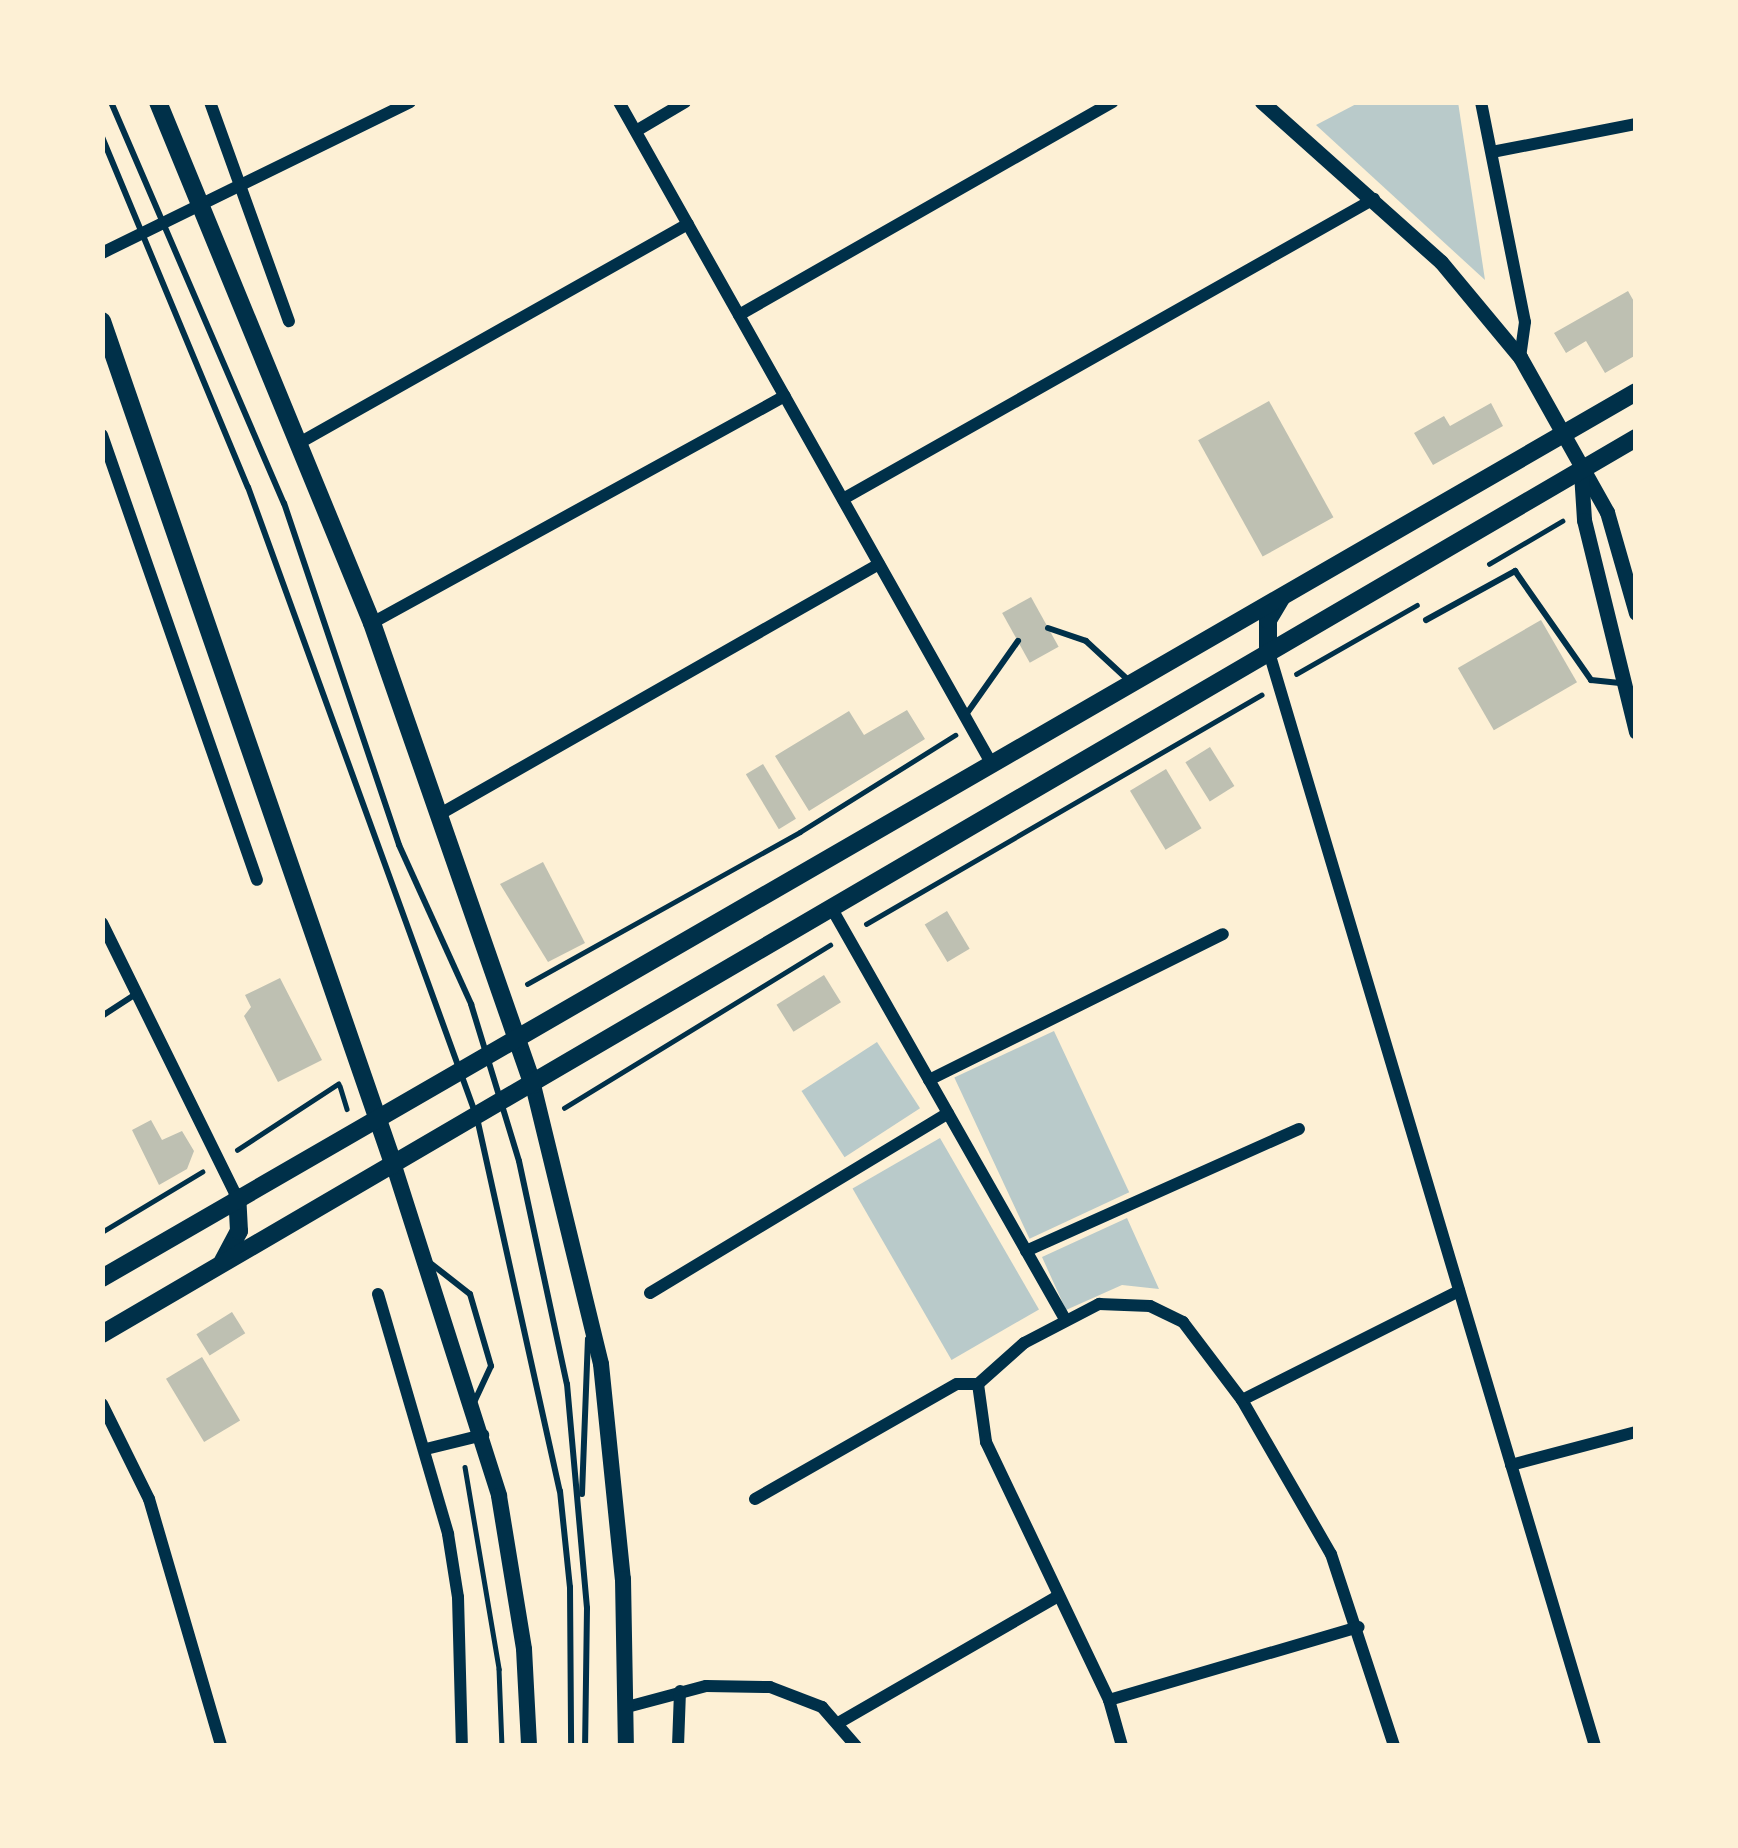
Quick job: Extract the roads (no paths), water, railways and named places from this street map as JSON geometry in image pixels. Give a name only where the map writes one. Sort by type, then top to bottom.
[{"type":"main road","points":[[158,102],[372,622],[533,1084],[589,1295],[613,1451],[626,1746]]},
{"type":"main road","points":[[102,321],[475,1401],[518,1604],[529,1746]]},
{"type":"main road","points":[[102,1278],[352,1127],[1636,392]]},
{"type":"main road","points":[[102,1334],[1636,438]]},
{"type":"main road","points":[[1268,650],[1268,620],[1286,591]]},
{"type":"main road","points":[[220,1265],[239,1231],[237,1197]]},
{"type":"street","points":[[210,102],[289,320]]},
{"type":"street","points":[[102,253],[410,102]]},
{"type":"street","points":[[620,102],[991,761]]},
{"type":"street","points":[[636,131],[685,102]]},
{"type":"street","points":[[739,314],[1112,102]]},
{"type":"street","points":[[1262,102],[1374,199],[1479,301],[1520,356],[1607,512],[1636,613]]},
{"type":"street","points":[[1481,102],[1525,322],[1520,356]]},
{"type":"street","points":[[1492,152],[1636,124]]},
{"type":"street","points":[[843,500],[1374,199]]},
{"type":"street","points":[[301,442],[688,224]]},
{"type":"street","points":[[372,622],[785,396]]},
{"type":"street","points":[[102,435],[257,880]]},
{"type":"street","points":[[1581,470],[1583,509],[1636,732]]},
{"type":"street","points":[[440,814],[879,564]]},
{"type":"street","points":[[1268,650],[1595,1746]]},
{"type":"street","points":[[832,909],[1064,1317]]},
{"type":"street","points":[[102,923],[237,1197]]},
{"type":"street","points":[[929,1079],[1223,934]]},
{"type":"street","points":[[650,1293],[948,1113]]},
{"type":"street","points":[[1026,1250],[1299,1129]]},
{"type":"street","points":[[1242,1400],[1459,1291]]},
{"type":"street","points":[[378,1294],[426,1450],[458,1597],[462,1746]]},
{"type":"street","points":[[755,1499],[957,1384],[978,1384],[1064,1317],[1099,1304],[1150,1306],[1183,1322],[1242,1400],[1331,1555],[1359,1627],[1394,1746]]},
{"type":"street","points":[[978,1384],[986,1442],[1055,1598],[1108,1700],[1122,1746]]},
{"type":"street","points":[[102,1404],[149,1499],[221,1746]]},
{"type":"street","points":[[1511,1465],[1636,1432]]},
{"type":"street","points":[[426,1450],[484,1434]]},
{"type":"street","points":[[839,1722],[1055,1598]]},
{"type":"street","points":[[1108,1700],[1359,1627]]},
{"type":"street","points":[[627,1708],[680,1690],[770,1687],[806,1698],[839,1722],[856,1746]]},
{"type":"street","points":[[678,1746],[680,1690]]},
{"type":"lane","points":[[111,102],[169,220],[311,574],[405,860],[487,1051],[555,1318],[581,1515]]},
{"type":"lane","points":[[102,136],[248,487],[477,1118],[560,1491],[570,1587],[571,1746]]},
{"type":"lane","points":[[1426,620],[1515,571],[1591,680],[1622,683]]},
{"type":"lane","points":[[1048,628],[1086,641],[1129,682]]},
{"type":"lane","points":[[968,721],[1018,641]]},
{"type":"lane","points":[[102,1016],[137,993]]},
{"type":"lane","points":[[429,1262],[470,1294],[490,1366],[475,1401]]},
{"type":"lane","points":[[585,1746],[581,1515],[589,1295]]}]
